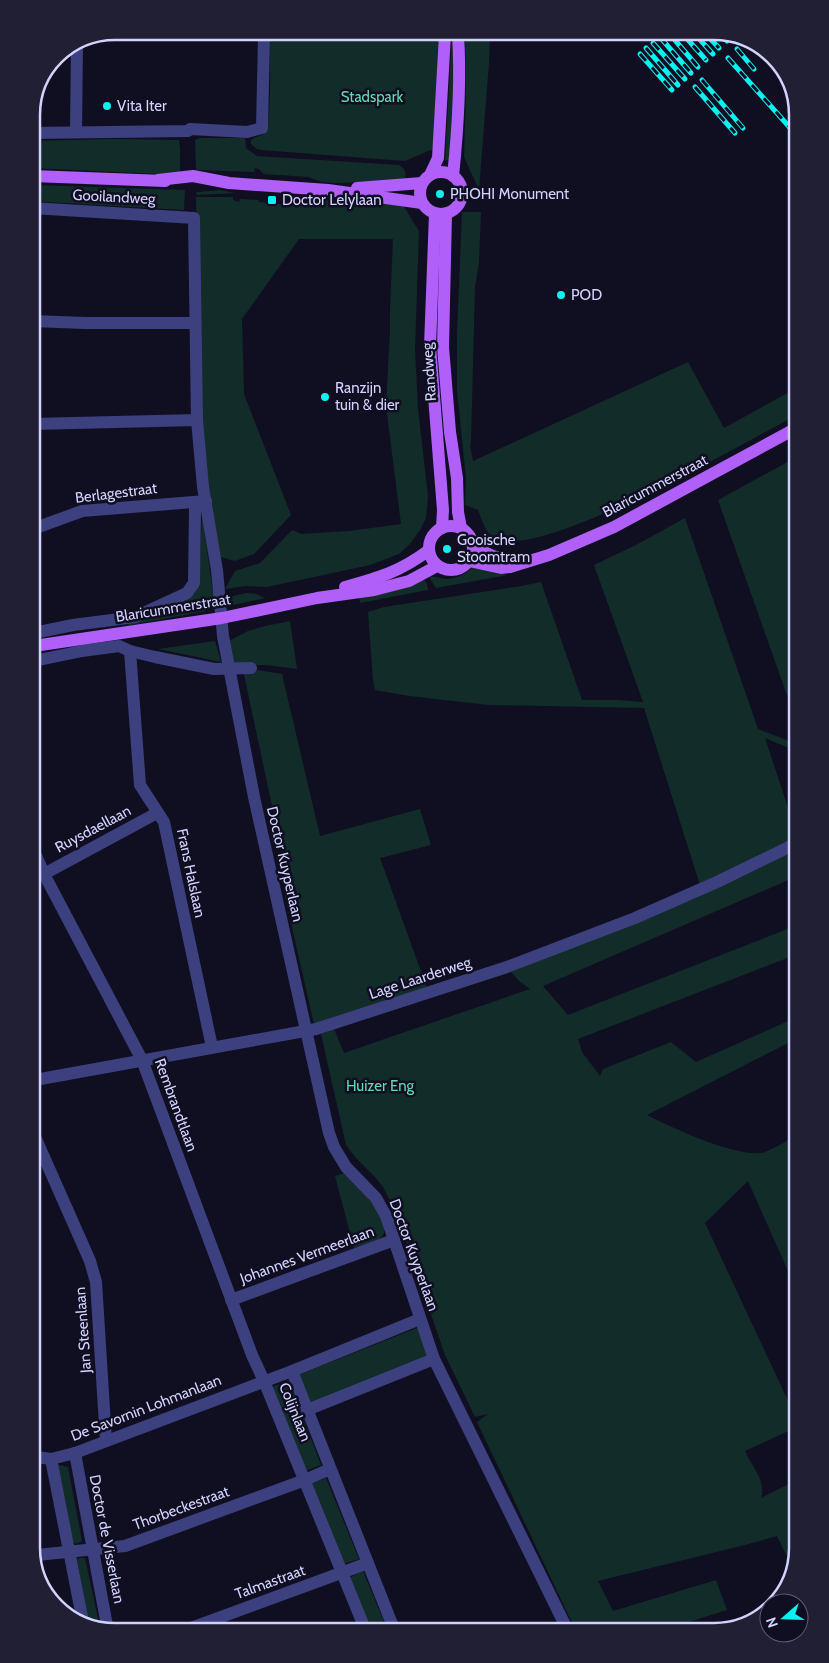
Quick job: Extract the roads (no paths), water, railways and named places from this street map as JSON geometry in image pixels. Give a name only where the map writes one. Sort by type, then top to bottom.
[{"type":"main road","points":[[426,179],[438,172],[446,172],[453,176],[460,185],[462,196],[457,208],[440,214],[430,211],[422,203],[420,193],[426,179],[438,158],[445,40]]},
{"type":"main road","points":[[453,176],[460,56],[459,40]]},
{"type":"main road","name":"Gooilandweg","points":[[40,176],[158,180],[193,176],[229,182],[328,190],[422,203]]},
{"type":"main road","name":"Gooilandweg","points":[[328,190],[426,179]]},
{"type":"main road","name":"Randweg","points":[[440,214],[430,346],[442,528]]},
{"type":"main road","name":"Randweg","points":[[440,214],[442,347],[461,528]]},
{"type":"main road","name":"Blaricummerstraat","points":[[469,561],[501,568],[549,555],[614,527],[789,432]]},
{"type":"main road","points":[[449,526],[461,528],[470,538],[472,545],[473,554],[469,561],[457,569],[443,569],[437,566],[431,559],[429,550],[432,537],[442,528],[449,526]]},
{"type":"main road","name":"Blaricummerstraat","points":[[472,545],[487,554],[509,561],[528,562]]},
{"type":"main road","name":"Blaricummerstraat","points":[[317,598],[390,574],[414,561],[429,550]]},
{"type":"main road","name":"Blaricummerstraat","points":[[40,645],[222,618],[317,598],[374,590],[409,581],[437,566]]},
{"type":"street","points":[[40,133],[188,131],[190,129],[247,132],[262,128],[264,40]]},
{"type":"street","points":[[76,132],[77,51]]},
{"type":"street","name":"Gooilandweg","points":[[40,208],[194,218],[194,323]]},
{"type":"street","points":[[40,321],[194,323],[197,420],[222,618]]},
{"type":"street","points":[[40,424],[197,420]]},
{"type":"street","name":"Berlagestraat","points":[[40,526],[82,510],[206,501]]},
{"type":"street","name":"Blaricummerstraat","points":[[40,632],[73,625],[135,617],[187,593],[194,583],[195,509],[206,501]]},
{"type":"street","name":"Doctor Kuyperlaan","points":[[222,618],[228,669],[254,797],[329,1133],[334,1147],[346,1167],[376,1198],[386,1216],[434,1360],[564,1623]]},
{"type":"street","name":"Blaricummerstraat","points":[[40,660],[119,646],[130,651],[214,669],[250,668]]},
{"type":"street","name":"Frans Halslaan","points":[[130,651],[140,785],[164,822],[212,1048]]},
{"type":"street","name":"Ruysdaellaan","points":[[44,874],[157,813]]},
{"type":"street","name":"Lage Laarderweg","points":[[40,1079],[307,1031],[507,967],[626,922],[717,882],[789,847]]},
{"type":"street","name":"Rembrandtlaan","points":[[40,865],[142,1060],[231,1300],[264,1381]]},
{"type":"street","name":"Jan Steenlaan","points":[[40,1148],[90,1261],[96,1282],[106,1441]]},
{"type":"street","name":"Johannes Vermeerlaan","points":[[231,1300],[394,1240]]},
{"type":"street","points":[[292,1371],[420,1319]]},
{"type":"street","points":[[307,1410],[434,1360]]},
{"type":"street","name":"Colijnlaan","points":[[363,1623],[264,1381],[292,1371],[392,1623]]},
{"type":"street","name":"De Savornin Lohmanlaan","points":[[40,1457],[51,1459],[75,1453],[264,1381]]},
{"type":"street","name":"Doctor de Visserlaan","points":[[75,1453],[106,1623]]},
{"type":"street","points":[[51,1459],[82,1615]]},
{"type":"street","name":"Thorbeckestraat","points":[[40,1555],[125,1546],[305,1480],[330,1469]]},
{"type":"street","name":"Talmastraat","points":[[205,1623],[368,1563]]},
{"type":"railway","points":[[663,40],[691,73]]},
{"type":"railway","points":[[675,40],[698,67]]},
{"type":"railway","points":[[688,40],[706,60]]},
{"type":"railway","points":[[700,40],[713,54]]},
{"type":"railway","points":[[712,40],[719,48]]},
{"type":"railway","points":[[653,43],[685,79]]},
{"type":"railway","points":[[646,48],[678,85]]},
{"type":"railway","points":[[737,49],[754,69]]},
{"type":"railway","points":[[640,54],[672,90]]},
{"type":"railway","points":[[728,58],[789,127]]},
{"type":"railway","points":[[702,80],[743,128]]},
{"type":"railway","points":[[695,87],[735,133]]},
{"type":"place","name":"Vita Iter","points":[[107,106]]},
{"type":"place","name":"PHOHI Monument","points":[[440,194]]},
{"type":"place","name":"Doctor Lelylaan","points":[[272,200]]},
{"type":"place","name":"POD","points":[[561,295]]},
{"type":"place","name":"Ranzijn tuin & dier","points":[[325,397]]},
{"type":"place","name":"Gooische Stoomtram","points":[[447,549]]},
{"type":"park label","name":"Stadspark","points":[[372,97]]},
{"type":"park label","name":"Huizer Eng","points":[[380,1086]]}]
